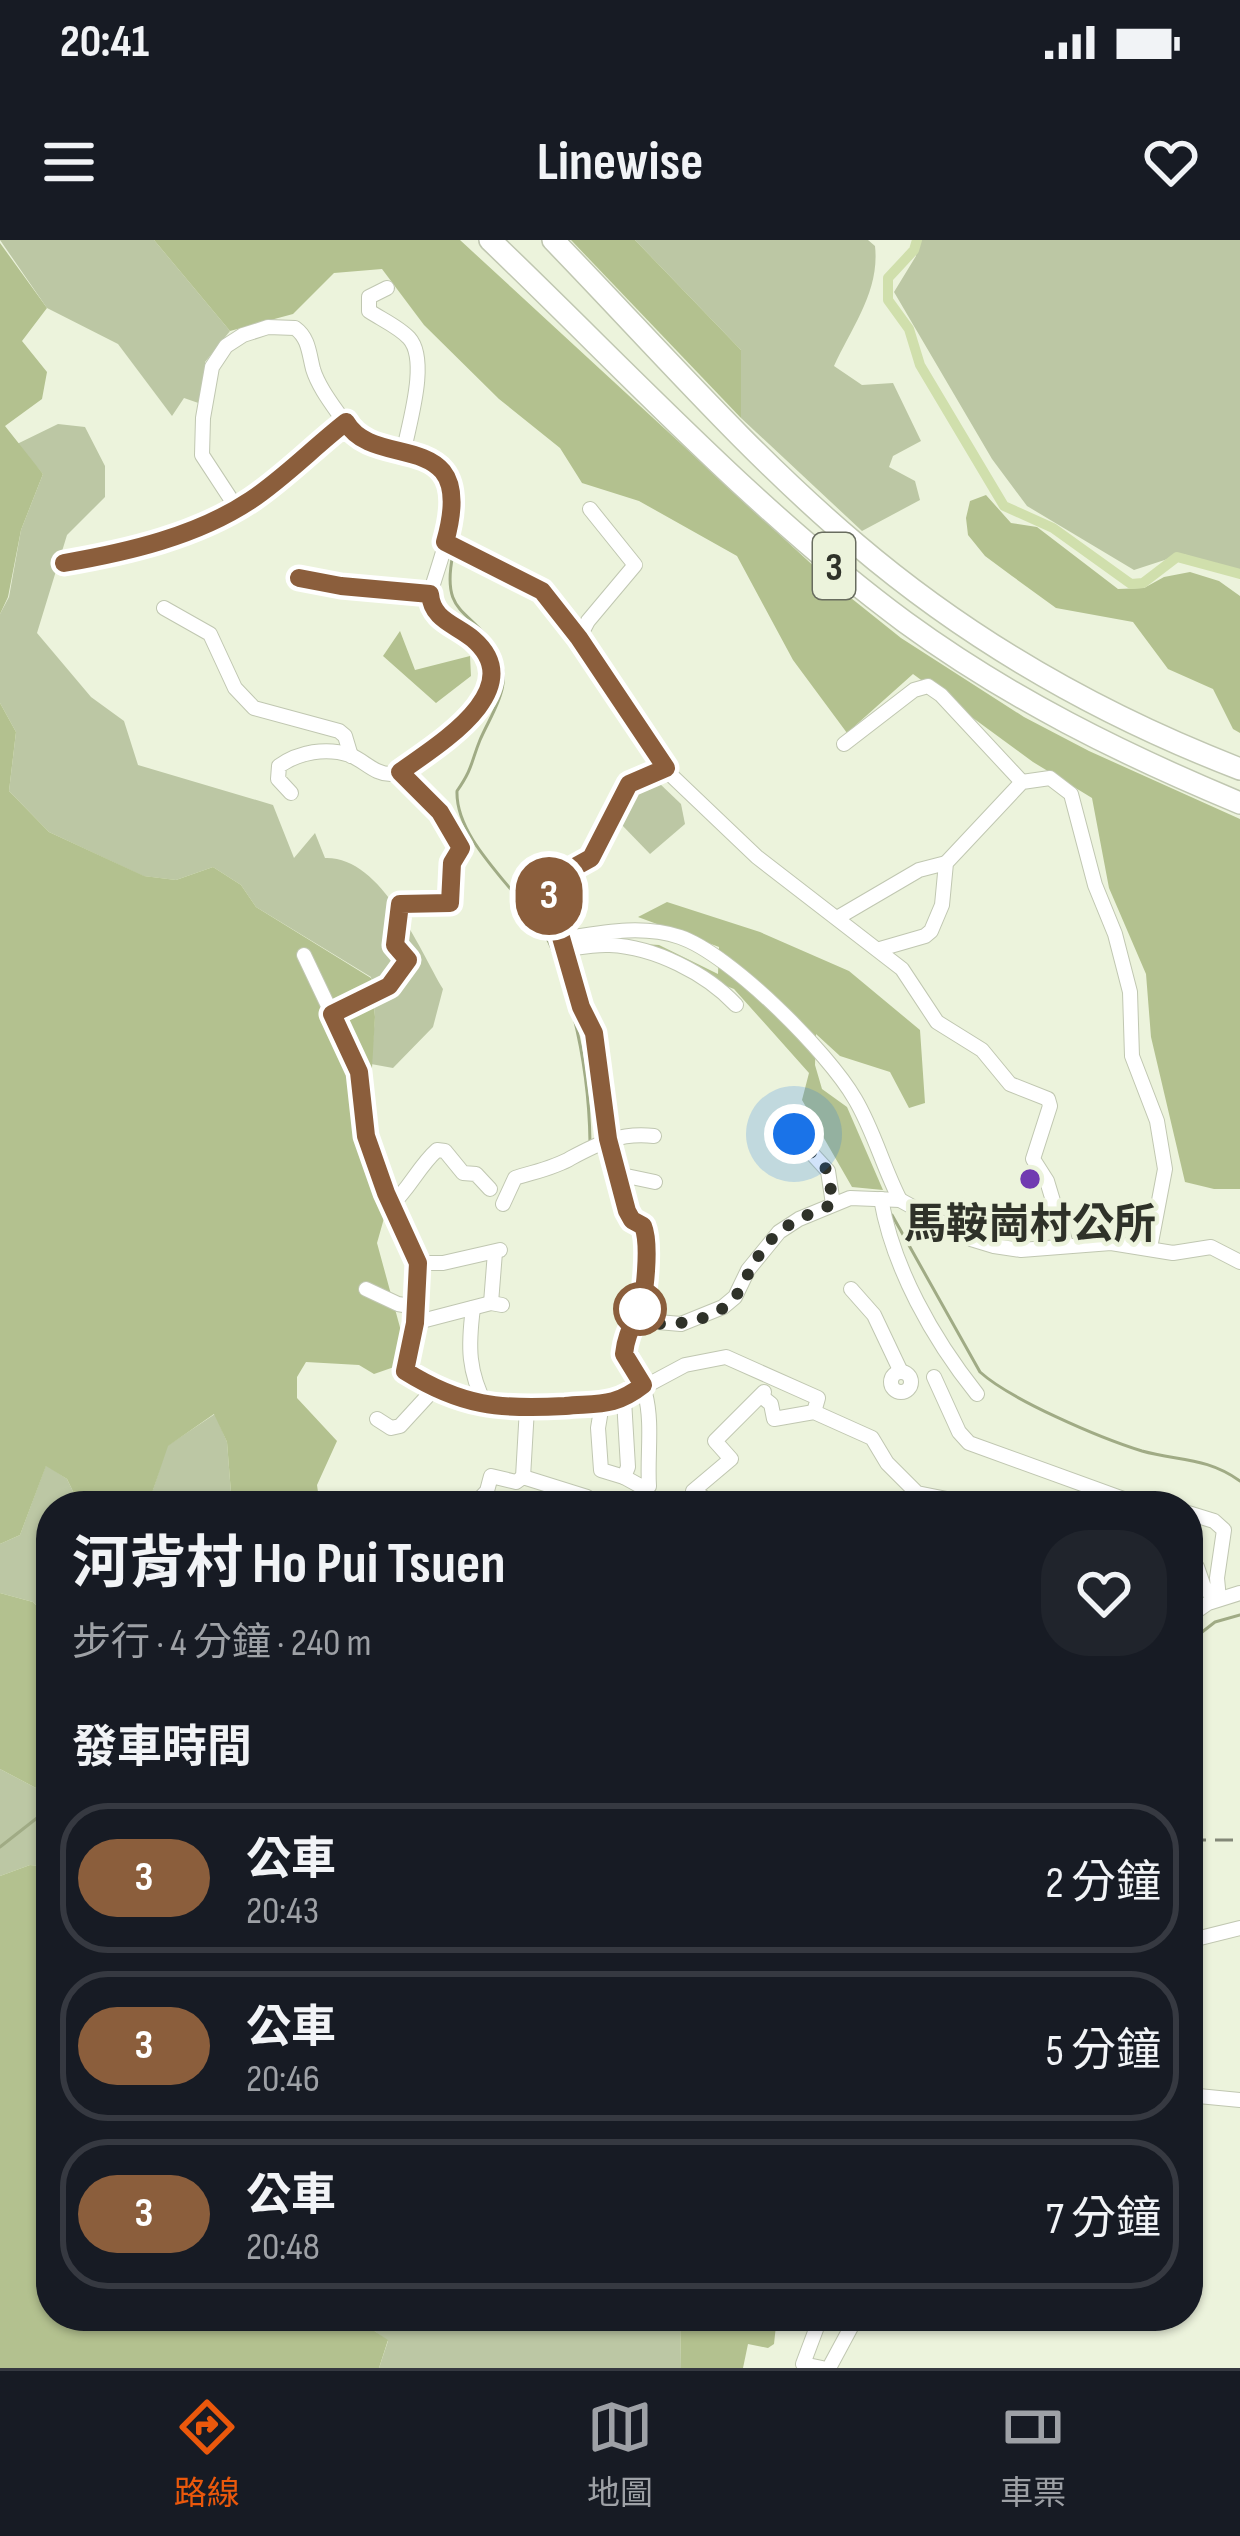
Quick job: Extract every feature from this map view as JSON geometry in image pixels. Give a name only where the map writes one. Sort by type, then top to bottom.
[{"type":"highway","name":"3","points":[[490,240],[758,497],[837,569],[906,622],[1037,708],[1110,747],[1240,803]]},
{"type":"highway","name":"3","points":[[553,240],[783,478],[896,577],[1046,678],[1132,723],[1240,769]]},
{"type":"street","points":[[387,288],[369,297],[369,311],[406,334],[417,360],[404,450]]},
{"type":"street","points":[[236,507],[202,449],[212,367],[230,342],[268,327],[300,331],[315,375],[354,434],[422,457],[442,472],[455,509],[452,546],[430,594],[437,615],[477,642],[487,660],[490,680],[483,704],[466,724],[400,772],[377,772],[351,756],[330,752],[294,756],[278,770],[278,779],[290,793]]},
{"type":"street","points":[[64,563],[115,555],[181,535],[257,496],[346,422]]},
{"type":"street","points":[[579,638],[635,565],[590,509]]},
{"type":"street","points":[[452,546],[542,591],[666,768],[757,857],[880,949],[905,973],[937,1022],[982,1050],[1010,1084],[1050,1101],[1033,1159],[1047,1180],[1066,1244]]},
{"type":"street","points":[[299,578],[430,594]]},
{"type":"street","points":[[164,608],[210,634],[235,688],[254,708],[339,731],[351,756]]},
{"type":"street","points":[[844,744],[914,690],[928,686],[1022,782]]},
{"type":"street","points":[[601,1470],[649,1486],[645,1462],[650,1441],[643,1385],[624,1358],[626,1333],[635,1320],[647,1237],[643,1226],[628,1216],[608,1139],[594,1033],[548,892],[562,874],[591,858],[629,784],[666,768]]},
{"type":"street","points":[[332,1014],[389,986],[408,960],[395,945],[400,904],[450,903],[452,863],[461,848],[440,812],[400,772]]},
{"type":"street","points":[[838,917],[919,870],[946,862],[1022,782],[1050,778],[1071,794],[1130,992],[1132,1056],[1157,1120],[1165,1168],[1150,1248]]},
{"type":"street","points":[[880,949],[925,937],[931,931],[942,904],[946,862]]},
{"type":"street","points":[[562,945],[644,930],[678,936],[706,949],[804,1037],[853,1094],[900,1200]]},
{"type":"street","points":[[562,945],[609,945],[651,955],[715,984],[736,1005]]},
{"type":"street","points":[[304,955],[359,1072],[366,1136],[390,1206],[418,1263],[405,1371],[434,1389],[486,1406],[527,1408],[624,1400],[643,1385],[685,1366],[733,1359],[818,1398],[814,1412]]},
{"type":"street","points":[[503,1204],[515,1178],[608,1139],[632,1133],[654,1136]]},
{"type":"street","points":[[794,1134],[828,1171],[833,1204]]},
{"type":"street","points":[[390,1206],[437,1150],[445,1151],[463,1173],[476,1174],[490,1190]]},
{"type":"street","points":[[616,1174],[655,1182]]},
{"type":"street","points":[[635,1320],[680,1324],[724,1307],[773,1237],[793,1222],[850,1198],[900,1200],[983,1244],[1022,1250],[1066,1244],[1173,1253],[1211,1247],[1240,1262]]},
{"type":"street","points":[[880,1198],[895,1258],[977,1394]]},
{"type":"street","points":[[366,1289],[415,1315],[496,1304],[498,1251],[443,1263],[418,1263]]},
{"type":"street","points":[[851,1288],[880,1326],[906,1376],[934,1377],[956,1365]]},
{"type":"street","points":[[473,1308],[470,1374],[486,1406]]},
{"type":"street","points":[[934,1377],[959,1432],[969,1443],[1102,1491]]},
{"type":"street","points":[[694,1491],[731,1460],[716,1441],[773,1378]]},
{"type":"street","points":[[377,1419],[391,1428],[400,1426],[434,1389]]},
{"type":"street","points":[[761,1396],[771,1404],[774,1419],[814,1412],[872,1438],[887,1463],[915,1491]]},
{"type":"street","points":[[624,1400],[628,1467],[624,1478]]},
{"type":"street","points":[[590,1491],[601,1470],[598,1428],[602,1404]]},
{"type":"street","points":[[523,1477],[527,1408]]},
{"type":"street","points":[[487,1491],[491,1476],[516,1482],[523,1477]]},
{"type":"street","points":[[523,1477],[558,1491]]},
{"type":"street","points":[[1203,1518],[1224,1530],[1218,1595],[1203,1606]]},
{"type":"street","points":[[1203,1585],[1218,1595],[1240,1593]]},
{"type":"street","points":[[1203,1935],[1240,1928]]},
{"type":"street","points":[[1203,2097],[1240,2100]]},
{"type":"street","points":[[815,2331],[803,2364],[826,2368],[848,2331]]},
{"type":"green space","points":[[0,240],[154,240],[230,331],[205,362],[207,406],[184,398],[172,416],[118,344],[47,308]]},
{"type":"green space","points":[[154,240],[460,240],[831,582],[901,638],[1024,717],[1240,819],[1240,1189],[1185,1182],[1151,1037],[1146,974],[1109,888],[1092,798],[1033,762],[913,674],[847,733],[793,660],[737,556],[639,501],[582,483],[560,448],[499,399],[424,325],[382,269],[334,273],[293,314],[230,331]]},
{"type":"green space","points":[[571,240],[635,240],[741,350],[741,418]]},
{"type":"green space","points":[[635,240],[868,240],[875,246],[869,293],[834,366],[862,385],[893,383],[921,441],[893,456],[889,467],[915,481],[920,500],[862,531],[741,418],[741,350]]},
{"type":"green space","points":[[918,240],[1240,240],[1240,571],[1183,554],[1134,570],[1027,506],[992,459],[894,292],[916,256]]},
{"type":"green space","points":[[0,243],[47,308],[22,341],[47,372],[42,399],[5,426],[43,474],[21,530],[8,597],[0,614]]},
{"type":"green space","points":[[58,424],[85,427],[105,466],[105,497],[67,535],[37,633],[91,697],[124,721],[138,765],[273,805],[294,858],[315,833],[325,858],[345,861],[381,888],[443,989],[433,1027],[393,1068],[371,1064],[375,1017],[371,977],[256,907],[241,885],[213,867],[176,880],[143,876],[49,832],[9,791],[16,732],[0,703],[0,614],[9,597],[21,530],[43,474],[17,444]]},
{"type":"green space","points":[[986,495],[1011,523],[1037,527],[1118,589],[1144,588],[1164,577],[1190,572],[1219,581],[1240,596],[1240,733],[1233,729],[1213,689],[1168,669],[1133,622],[1056,608],[985,556],[968,535],[966,518],[970,501]]},
{"type":"green space","points":[[400,631],[415,670],[470,656],[471,676],[436,703],[383,656]]},
{"type":"green space","points":[[0,703],[16,732],[9,791],[49,832],[144,876],[176,880],[213,867],[241,885],[256,907],[371,978],[375,1017],[368,1136],[387,1168],[392,1190],[377,1243],[401,1331],[397,1366],[374,1374],[359,1365],[306,1362],[297,1377],[297,1398],[337,1441],[318,1491],[231,1491],[227,1442],[214,1414],[168,1446],[153,1491],[73,1491],[67,1479],[46,1466],[20,1535],[0,1544]]},
{"type":"green space","points":[[658,782],[681,804],[685,824],[650,854],[620,823],[643,784]]},
{"type":"green space","points":[[667,902],[760,932],[849,971],[920,1030],[925,1103],[909,1108],[890,1072],[840,1056],[816,1034],[815,1065],[822,1089],[847,1107],[883,1190],[852,1187],[802,1100],[809,1073],[734,989],[613,942],[659,945],[718,974],[719,947],[638,917]]},
{"type":"green space","points":[[215,1414],[227,1442],[231,1491],[153,1491],[167,1446]]},
{"type":"green space","points":[[46,1465],[67,1479],[73,1491],[36,1491]]},
{"type":"green space","points":[[36,1492],[36,1605],[0,1593],[0,1544],[20,1535]]},
{"type":"green space","points":[[0,1593],[36,1605],[36,1788],[0,1769]]},
{"type":"green space","points":[[0,1769],[36,1788],[36,1866],[0,1876]]},
{"type":"green space","points":[[36,1866],[36,2331],[374,2331],[388,2340],[379,2368],[0,2368],[0,1876]]},
{"type":"green space","points":[[374,2331],[680,2331],[681,2368],[379,2368],[388,2341]]},
{"type":"green space","points":[[680,2331],[775,2331],[774,2344],[768,2348],[748,2344],[743,2368],[681,2368]]},
{"type":"waterway","points":[[917,240],[914,250],[888,278],[888,300],[909,329],[920,365],[1004,506],[1053,528],[1131,584],[1143,583],[1177,557],[1240,574]]},
{"type":"waterway","points":[[456,489],[460,500],[456,539]]},
{"type":"waterway","points":[[453,554],[450,575],[455,601],[487,637],[503,675],[496,707],[457,791],[460,812],[481,852],[552,949],[580,1044],[590,1142]]},
{"type":"waterway","points":[[892,1215],[980,1372],[994,1383],[1103,1437],[1204,1464],[1240,1481]]},
{"type":"waterway","points":[[1203,1631],[1215,1622],[1240,1615]]},
{"type":"waterway","points":[[0,1847],[36,1819]]},
{"type":"railway","points":[[1203,1840],[1240,1840]]},
{"type":"bus line","name":"3","points":[[64,563],[115,555],[181,535],[245,505],[346,422],[368,442],[422,457],[442,472],[455,509],[445,542],[542,591],[601,670],[666,768],[629,784],[591,858],[562,874],[548,892],[562,950],[594,1033],[608,1139],[628,1216],[643,1226],[647,1237],[640,1306],[628,1329],[624,1354],[643,1385],[624,1400],[496,1408],[444,1394],[405,1371],[415,1323],[418,1263],[392,1212],[366,1136],[359,1072],[332,1014],[389,986],[408,960],[395,945],[400,904],[450,903],[452,863],[461,848],[440,812],[400,772],[466,724],[483,704],[490,680],[487,660],[477,642],[437,615],[430,594],[299,578]]},
{"type":"place","name":"馬鞍崗村公所","points":[[1030,1179]]},
{"type":"route","points":[[640,1309],[635,1320],[677,1324],[724,1307],[773,1237],[833,1204],[828,1171],[794,1134]]}]
